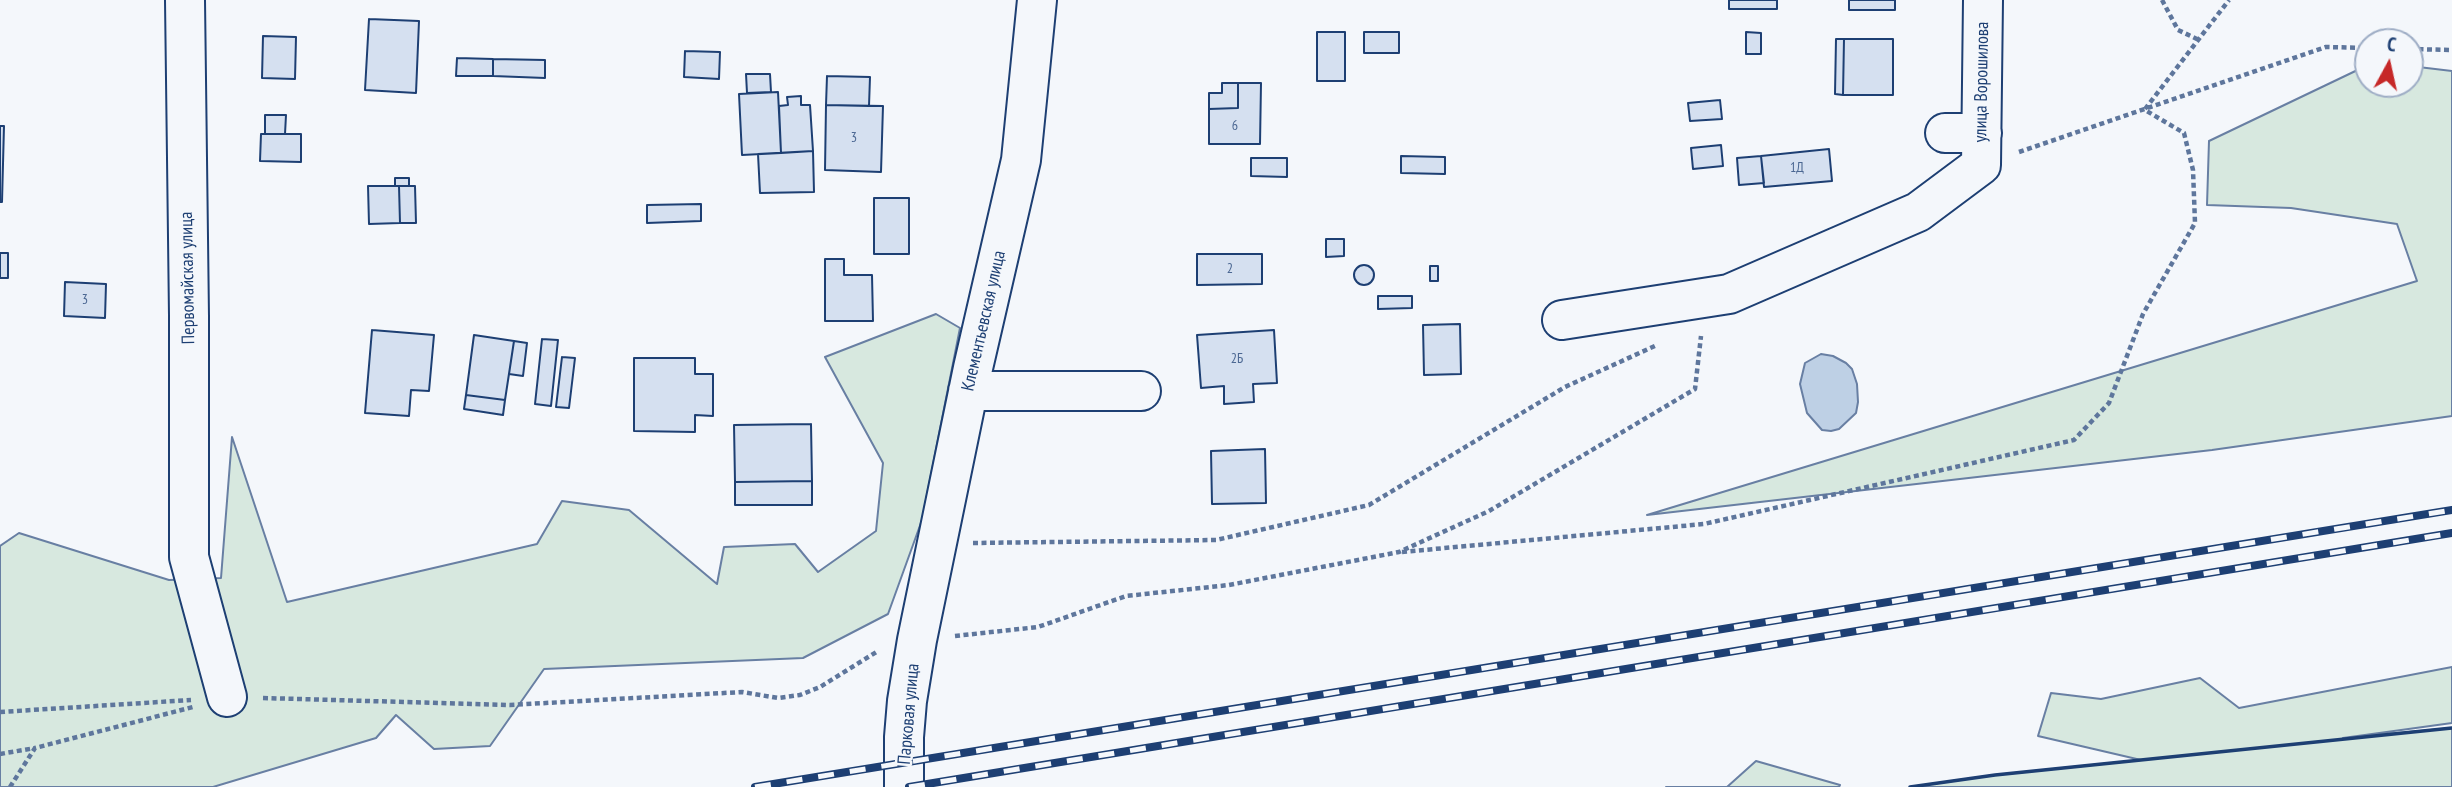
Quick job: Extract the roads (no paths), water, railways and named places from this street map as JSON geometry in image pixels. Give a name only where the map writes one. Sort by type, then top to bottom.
[{"type":"street","name":"Первомайская улица","points":[[185,0],[189,556],[227,697]]},
{"type":"street","name":"Клементьевская улица","points":[[917,640],[968,391],[1021,160],[1037,0]]},
{"type":"street","name":"улица Ворошилова","points":[[1562,320],[1729,294],[1918,212],[1969,143],[1983,0]]},
{"type":"street","points":[[968,391],[1141,391]]},
{"type":"street","name":"Парковая улица","points":[[904,787],[906,713],[917,640]]},
{"type":"water","points":[[1821,354],[1833,356],[1846,363],[1852,369],[1857,384],[1856,413],[1839,429],[1831,431],[1822,430],[1807,413],[1800,384],[1805,363]]},
{"type":"railway","points":[[755,787],[2452,510]]},
{"type":"railway","points":[[909,787],[2452,533]]}]
